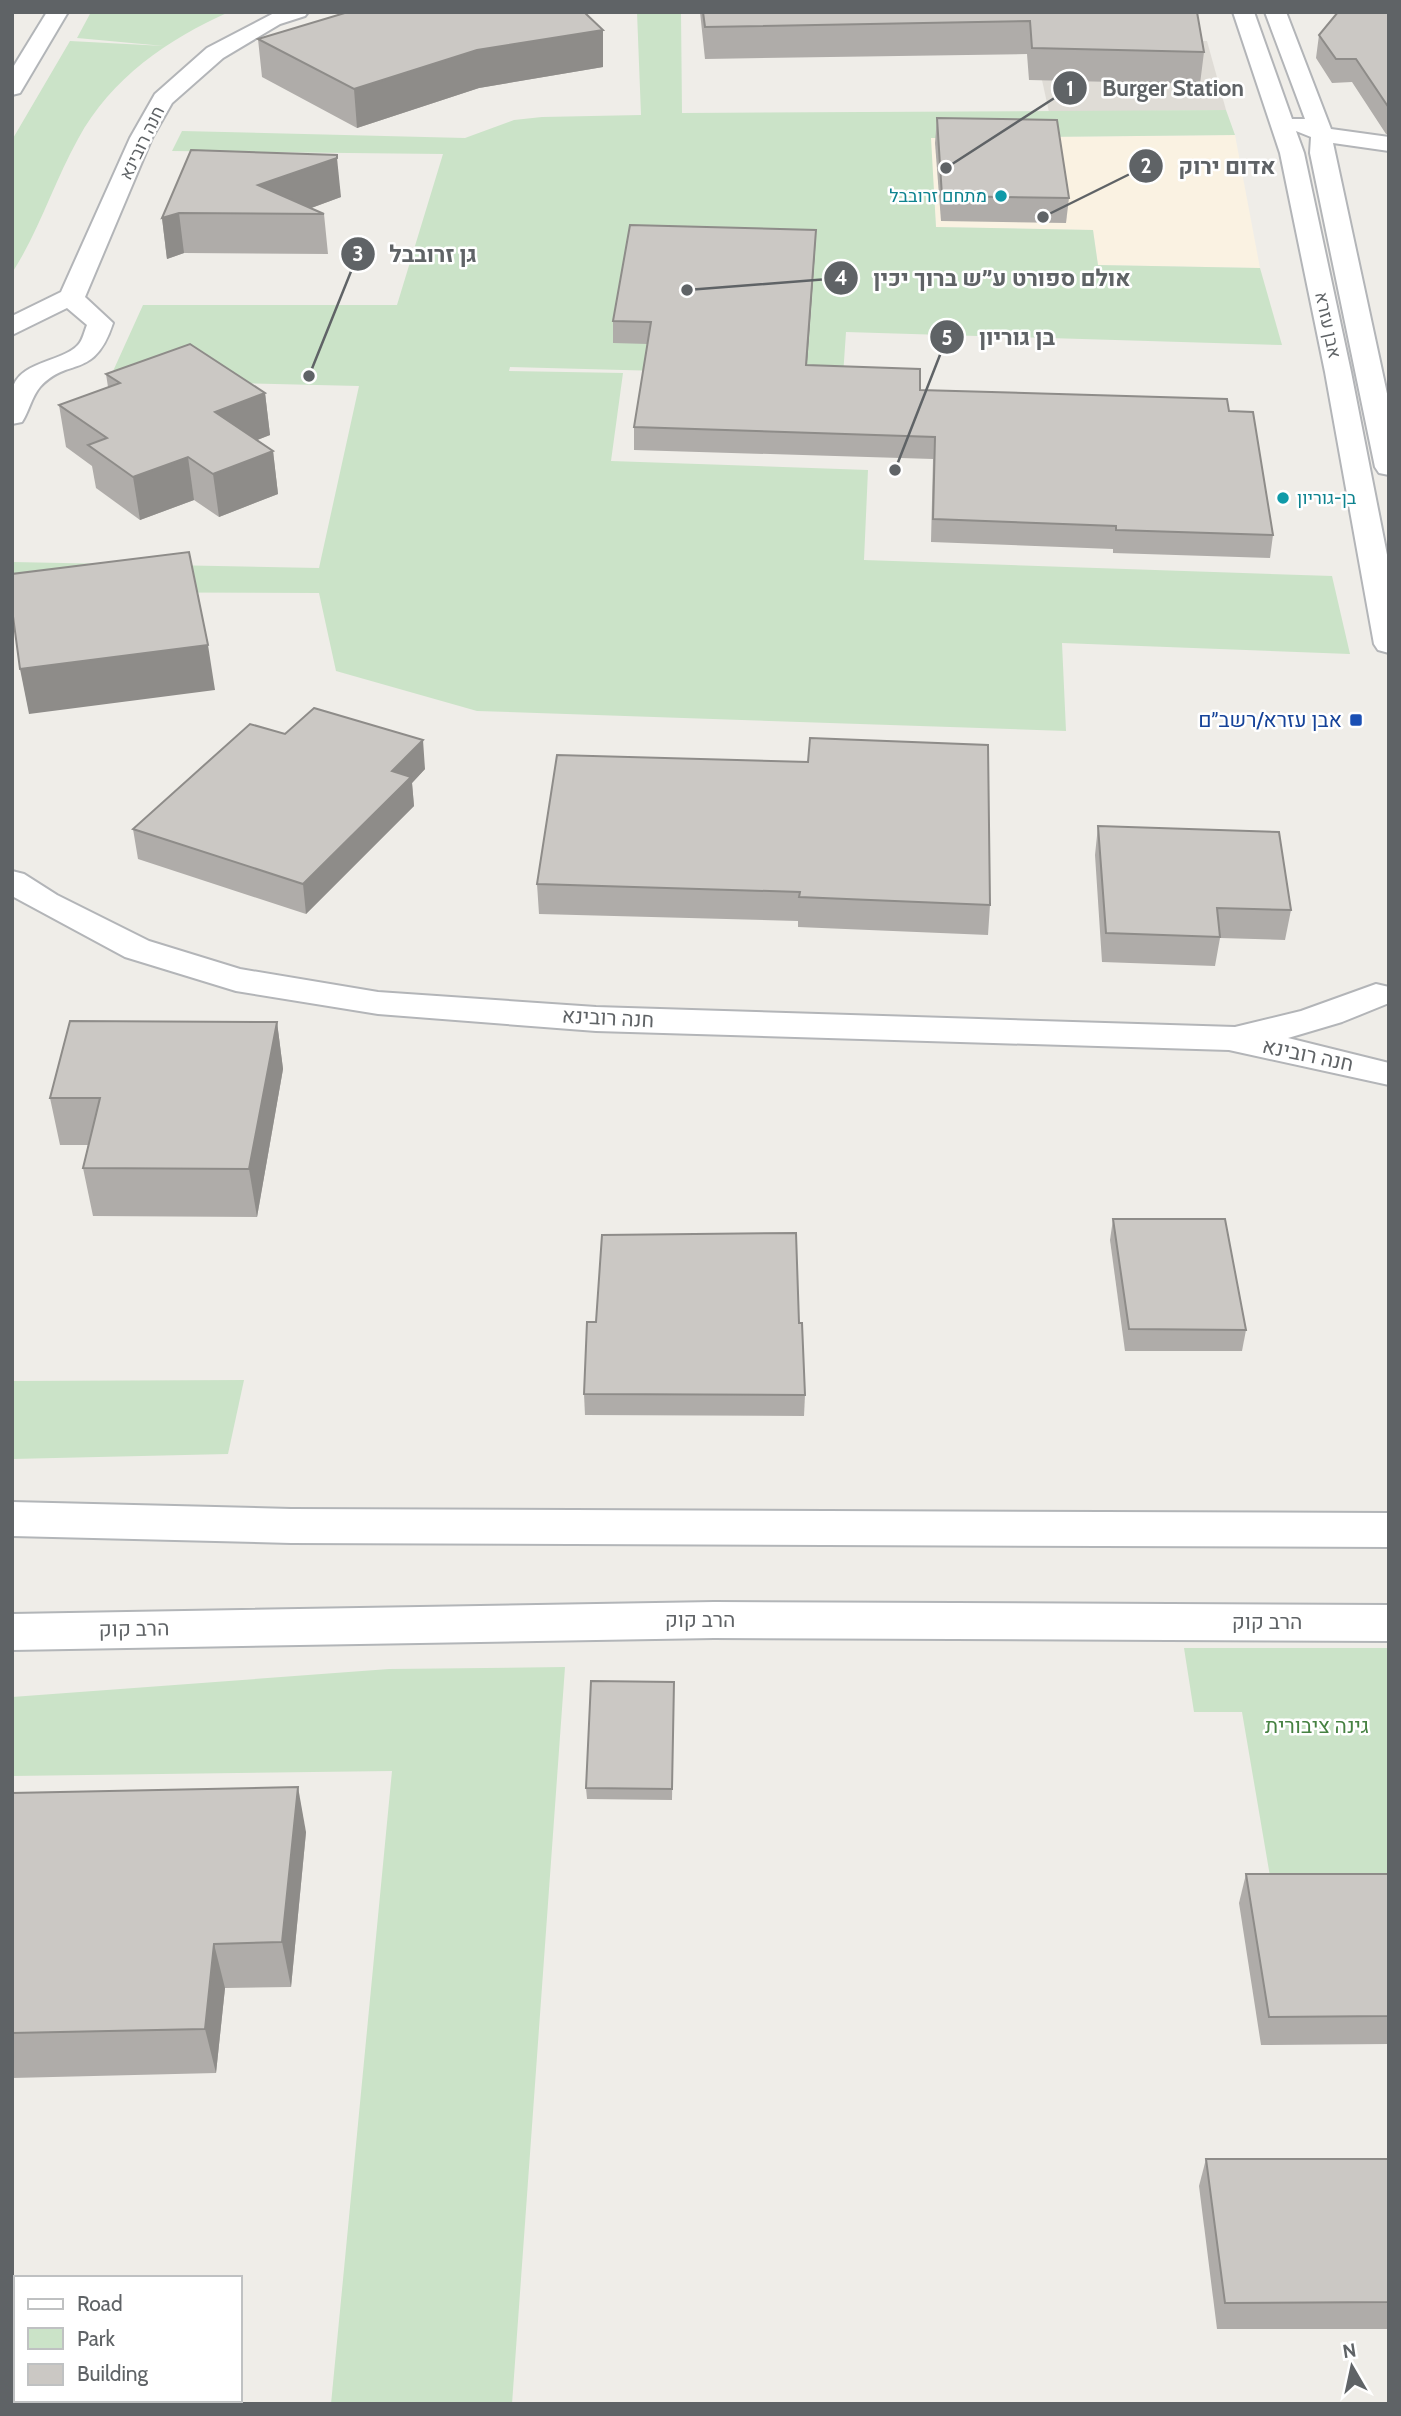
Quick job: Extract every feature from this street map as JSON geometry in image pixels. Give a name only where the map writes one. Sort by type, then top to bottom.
[{"type":"street","points":[[12,88],[58,12]]},
{"type":"street","name":"חנה רובינא","points":[[72,297],[141,138],[163,99],[215,53],[273,20],[298,12]]},
{"type":"street","name":"אבן עזרא","points":[[1243,12],[1280,110],[1293,153],[1389,644]]},
{"type":"street","name":"אבן עזרא","points":[[1275,12],[1322,134],[1322,153],[1381,394],[1389,467]]},
{"type":"street","points":[[1280,110],[1299,124],[1322,134],[1389,144]]},
{"type":"street","points":[[12,327],[35,313],[72,297],[80,308],[100,323],[96,341],[87,351],[30,381],[12,416]]},
{"type":"street","points":[[12,361],[30,381]]},
{"type":"street","points":[[1341,390],[1381,394]]},
{"type":"street","name":"חנה רובינא","points":[[12,881],[45,902],[137,949],[236,980],[378,1003],[596,1018],[1229,1038],[1315,1055],[1387,1074]]},
{"type":"street","points":[[1383,993],[1362,1008],[1355,1023],[1357,1041],[1367,1058],[1387,1074]]},
{"type":"street","name":"חנה רובינא","points":[[1229,1038],[1295,1026],[1383,993]]},
{"type":"street","points":[[12,1519],[291,1526],[1389,1530]]},
{"type":"street","name":"הרב קוק","points":[[12,1632],[700,1620],[1389,1623]]},
{"type":"shaded area","points":[[1033,39],[1207,41],[1226,110],[1049,112]]},
{"type":"shaded area","points":[[1235,135],[1260,268],[1098,265],[1093,230],[936,227],[930,138]]},
{"type":"green space","points":[[91,12],[229,12],[163,48],[124,79],[107,97],[78,139],[12,273],[12,140],[70,41],[164,46],[77,38]]},
{"type":"green space","points":[[637,12],[681,12],[682,113],[1226,110],[1235,135],[931,138],[936,227],[1093,230],[1098,265],[1260,268],[1282,345],[846,332],[843,376],[510,367],[509,371],[623,373],[611,461],[868,470],[864,560],[1332,576],[1350,654],[1062,643],[1066,731],[477,711],[336,671],[319,593],[12,592],[12,562],[319,568],[359,386],[109,380],[143,305],[397,305],[443,154],[172,151],[182,131],[465,138],[514,120],[641,115]]},
{"type":"green space","points":[[244,1380],[228,1454],[12,1459],[12,1381]]},
{"type":"green space","name":"גינה ציבורית","points":[[1184,1648],[1389,1648],[1389,1889],[1272,1888],[1242,1712],[1194,1712]]},
{"type":"green space","points":[[565,1667],[512,2404],[331,2404],[392,1771],[12,1776],[12,1697],[389,1669]]},
{"type":"building","points":[[348,12],[584,12],[603,30],[477,50],[354,89],[258,39]]},
{"type":"building","points":[[703,12],[1197,12],[1204,52],[1032,48],[1030,21],[705,27]]},
{"type":"building","points":[[1338,12],[1389,12],[1389,108],[1356,59],[1336,59],[1319,35]]},
{"type":"building","name":"מתחם זרובבל","points":[[937,118],[1057,120],[1069,198],[942,196]]},
{"type":"building","points":[[191,150],[337,155],[337,158],[258,185],[324,214],[179,213],[162,218]]},
{"type":"building","points":[[630,225],[816,230],[806,365],[920,369],[920,390],[1227,399],[1229,411],[1253,412],[1273,535],[1116,530],[1116,526],[933,519],[935,437],[634,427],[651,322],[613,321]]},
{"type":"building","points":[[190,344],[265,393],[215,412],[273,451],[213,474],[188,457],[133,477],[88,445],[107,438],[59,405],[120,383],[106,374]]},
{"type":"building","points":[[189,552],[208,645],[20,669],[12,609],[12,574]]},
{"type":"building","points":[[314,708],[423,740],[392,771],[411,777],[303,884],[133,829],[250,724],[285,734]]},
{"type":"building","points":[[810,738],[988,745],[990,905],[799,897],[800,892],[537,884],[557,755],[808,762]]},
{"type":"building","points":[[1098,826],[1279,832],[1291,910],[1217,908],[1220,937],[1106,933]]},
{"type":"building","points":[[70,1021],[277,1022],[249,1169],[83,1168],[100,1098],[50,1098]]},
{"type":"building","points":[[1113,1219],[1225,1219],[1246,1330],[1129,1329]]},
{"type":"building","points":[[796,1233],[805,1395],[584,1394],[587,1322],[596,1322],[602,1235]]},
{"type":"building","points":[[591,1681],[674,1682],[672,1789],[586,1788]]},
{"type":"building","points":[[298,1787],[282,1942],[214,1944],[205,2029],[12,2033],[12,1793]]},
{"type":"building","points":[[1246,1874],[1389,1874],[1389,2016],[1269,2017]]},
{"type":"building","points":[[1206,2159],[1389,2159],[1389,2302],[1225,2303]]},
{"type":"place","name":"Burger Station","points":[[946,168]]},
{"type":"place","name":"מתחם זרובבל","points":[[1001,196]]},
{"type":"place","name":"אדום ירוק","points":[[1043,217]]},
{"type":"place","name":"אולם ספורט ע״ש ברוך יכין","points":[[687,290]]},
{"type":"place","name":"גן זרובבל","points":[[309,376]]},
{"type":"place","name":"בן גוריון","points":[[895,470]]},
{"type":"place","name":"בן-גוריון","points":[[1283,498]]},
{"type":"place","name":"אבן עזרא/רשב״ם","points":[[1356,720]]}]
